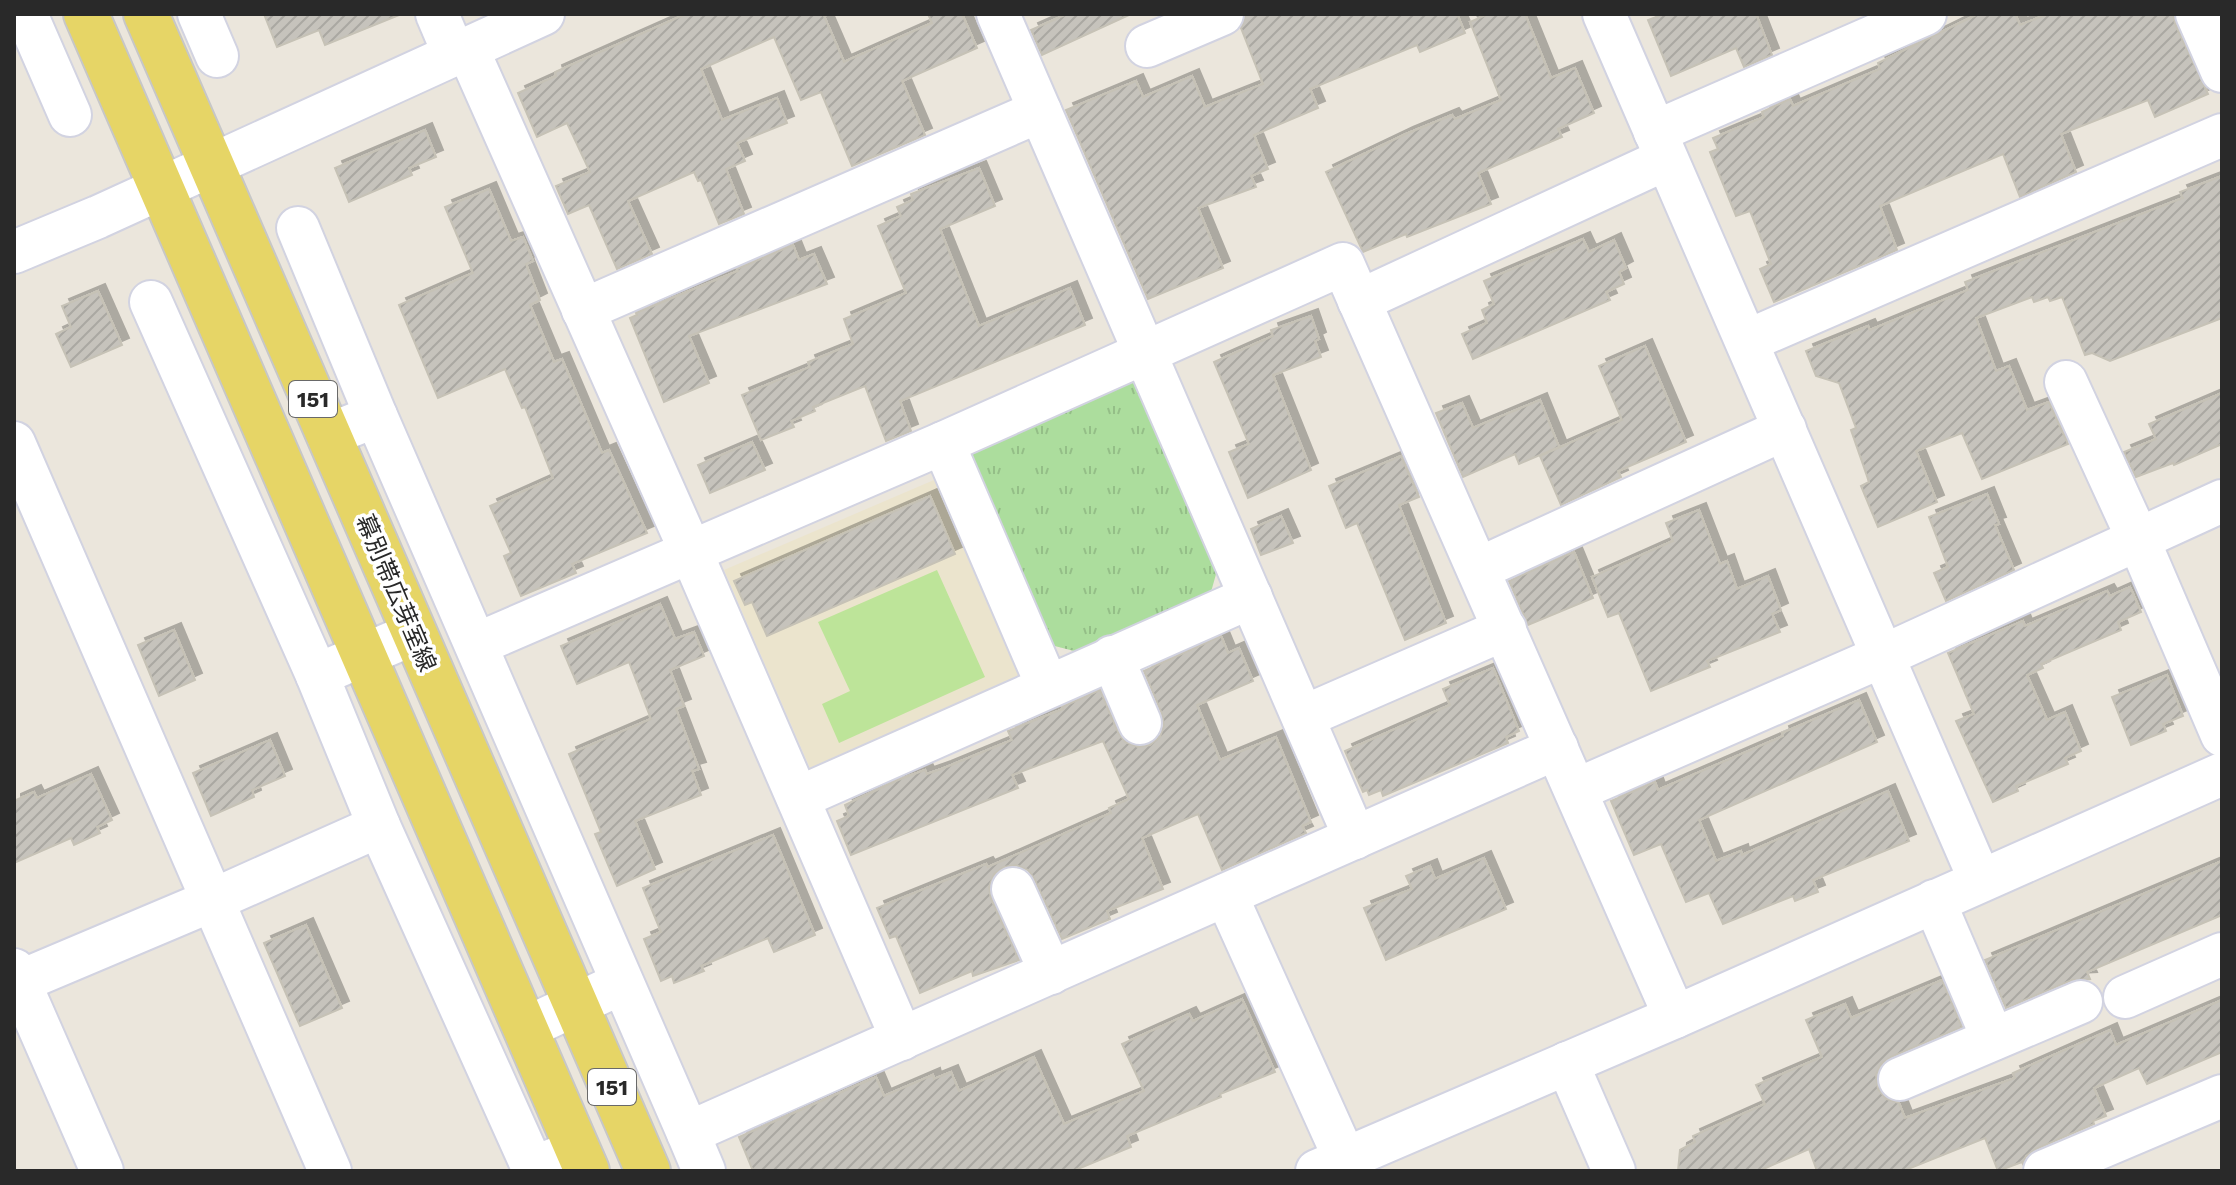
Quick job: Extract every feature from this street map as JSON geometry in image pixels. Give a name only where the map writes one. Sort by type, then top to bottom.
[{"type":"main road","name":"151","points":[[86,14],[583,1160]]},
{"type":"main road","name":"幕別帯広芽室線","points":[[146,14],[648,1171]]},
{"type":"street","points":[[26,14],[70,115]]},
{"type":"street","points":[[199,14],[217,56]]},
{"type":"street","points":[[437,14],[461,51],[583,310],[902,1039]]},
{"type":"street","points":[[14,252],[543,14]]},
{"type":"street","points":[[998,14],[1355,838]]},
{"type":"street","points":[[1147,46],[1222,14]]},
{"type":"street","points":[[1604,14],[1980,880]]},
{"type":"street","points":[[1359,301],[1925,14]]},
{"type":"street","points":[[2197,14],[2222,71]]},
{"type":"street","points":[[583,310],[1040,111]]},
{"type":"street","points":[[1747,341],[2222,135]]},
{"type":"street","points":[[298,228],[376,416],[704,1171]]},
{"type":"street","points":[[477,644],[943,443],[1343,264],[1675,1017]]},
{"type":"street","points":[[151,302],[533,1170],[583,1160]]},
{"type":"street","points":[[2066,382],[2222,735]]},
{"type":"street","points":[[328,435],[376,416]]},
{"type":"street","points":[[1478,569],[1785,429]]},
{"type":"street","points":[[14,443],[22,484],[213,900],[330,1171]]},
{"type":"street","points":[[943,443],[1047,685]]},
{"type":"street","points":[[1576,790],[1883,656],[2222,501]]},
{"type":"street","points":[[798,798],[1251,597]]},
{"type":"street","points":[[1303,717],[1505,629]]},
{"type":"street","points":[[317,675],[413,634]]},
{"type":"street","points":[[1112,657],[1140,723]]},
{"type":"street","points":[[688,1133],[1557,748]]},
{"type":"street","points":[[1226,895],[1331,1165],[1675,1017],[2222,774]]},
{"type":"street","points":[[102,1171],[16,979],[213,900],[379,826]]},
{"type":"street","points":[[1013,889],[1051,973]]},
{"type":"street","points":[[1934,901],[1993,1039]]},
{"type":"street","points":[[2125,997],[2222,954]]},
{"type":"street","points":[[526,1028],[623,982]]},
{"type":"street","points":[[1900,1079],[2081,1002]]},
{"type":"street","points":[[1567,1063],[1614,1171]]},
{"type":"street","points":[[2045,1171],[2222,1096]]},
{"type":"shaded area","points":[[934,480],[1024,679],[813,775],[724,570]]},
{"type":"green space","points":[[1134,377],[1218,567],[1211,592],[1078,652],[1043,643],[962,454]]},
{"type":"green space","points":[[937,570],[985,677],[839,743],[822,704],[850,691],[818,622]]},
{"type":"building","points":[[264,14],[399,15],[325,45],[319,30],[277,47]]},
{"type":"building","points":[[686,14],[828,14],[824,16],[844,62],[932,23],[928,14],[962,14],[977,48],[902,81],[925,135],[852,166],[821,92],[801,100],[774,37],[701,69],[722,120],[777,98],[787,123],[737,143],[745,161],[726,169],[744,214],[719,224],[701,180],[698,181],[694,172],[628,201],[652,254],[617,269],[589,205],[568,214],[556,186],[590,172],[567,123],[537,137],[518,93],[556,76],[555,72]]},
{"type":"building","points":[[1067,14],[1131,14],[1042,55],[1031,30]]},
{"type":"building","points":[[1246,14],[1457,14],[1465,33],[1420,52],[1417,45],[1310,89],[1318,108],[1254,135],[1268,169],[1251,176],[1256,187],[1198,208],[1223,268],[1148,299],[1066,110],[1136,81],[1143,97],[1192,76],[1205,107],[1263,84],[1241,28]]},
{"type":"building","points":[[1488,14],[1525,14],[1551,78],[1575,68],[1594,113],[1558,129],[1562,137],[1478,173],[1491,204],[1363,252],[1326,172],[1452,115],[1455,119],[1501,100],[1470,22]]},
{"type":"building","points":[[1664,14],[1756,14],[1772,55],[1744,67],[1736,48],[1671,76],[1648,20]]},
{"type":"building","points":[[1978,14],[2015,14],[2020,25],[2048,14],[2173,14],[2208,94],[2155,117],[2148,100],[2061,134],[2076,172],[2020,197],[2003,154],[1880,206],[1897,250],[1774,302],[1760,269],[1771,264],[1750,211],[1736,216],[1710,152],[1718,149],[1713,138],[1764,117],[1762,112],[1790,99],[1793,106],[1880,69],[1878,63]]},
{"type":"building","points":[[425,130],[436,157],[409,168],[412,175],[349,202],[335,168]]},
{"type":"building","points":[[979,168],[995,206],[940,229],[979,326],[1070,288],[1085,325],[900,401],[911,431],[886,441],[865,386],[813,407],[815,411],[791,421],[794,427],[761,440],[742,395],[810,367],[808,362],[853,344],[844,319],[906,293],[878,226],[901,216],[897,207],[913,200],[911,194]]},
{"type":"building","points":[[2222,176],[2222,318],[2110,361],[2092,353],[2085,355],[2062,297],[2050,301],[2048,297],[2034,302],[2032,297],[1976,318],[1996,371],[2009,366],[2027,410],[2049,402],[2068,444],[1982,479],[1962,433],[1916,451],[1937,502],[1878,527],[1861,486],[1869,482],[1851,430],[1856,428],[1839,383],[1816,376],[1806,351],[1868,326],[1870,330],[1968,290],[1965,282],[2183,198],[2180,192]]},
{"type":"building","points":[[489,189],[511,241],[523,237],[533,261],[526,264],[540,300],[530,305],[554,362],[562,359],[602,453],[609,450],[647,533],[572,564],[576,573],[521,596],[504,556],[511,553],[490,506],[553,478],[525,407],[522,408],[505,369],[438,398],[399,305],[473,273],[445,207]]},
{"type":"building","points":[[1583,239],[1589,252],[1614,240],[1626,268],[1619,272],[1624,284],[1606,292],[1610,300],[1473,359],[1462,334],[1487,323],[1482,310],[1494,304],[1484,281]]},
{"type":"building","points":[[793,245],[799,260],[814,254],[827,284],[689,336],[709,383],[664,402],[630,318]]},
{"type":"building","points":[[98,291],[122,345],[71,367],[56,334],[71,327],[62,306]]},
{"type":"building","points":[[1311,316],[1321,357],[1273,375],[1311,470],[1248,498],[1229,452],[1249,444],[1214,362],[1273,336],[1271,330]]},
{"type":"building","points":[[1645,346],[1686,442],[1618,471],[1621,477],[1561,505],[1540,456],[1622,420],[1599,366]]},
{"type":"building","points":[[2222,393],[2222,444],[2174,465],[2136,477],[2124,452],[2156,439],[2149,424]]},
{"type":"building","points":[[1540,400],[1559,447],[1519,464],[1515,454],[1463,477],[1436,413],[1462,403],[1473,428]]},
{"type":"building","points":[[752,442],[765,470],[710,493],[698,465]]},
{"type":"building","points":[[1401,456],[1419,497],[1399,505],[1446,623],[1405,640],[1357,523],[1346,528],[1329,486]]},
{"type":"building","points":[[1987,494],[1999,524],[1995,525],[2014,570],[1946,601],[1934,573],[1948,567],[1929,517]]},
{"type":"building","points":[[930,496],[955,554],[767,636],[752,602],[745,605],[734,581]]},
{"type":"building","points":[[1699,510],[1720,564],[1727,561],[1737,589],[1768,576],[1781,610],[1772,614],[1780,632],[1707,661],[1710,667],[1651,691],[1619,613],[1608,617],[1592,577],[1673,541],[1666,523]]},
{"type":"building","points":[[1281,516],[1293,543],[1261,555],[1251,529]]},
{"type":"building","points":[[1574,552],[1593,598],[1528,625],[1509,581]]},
{"type":"building","points":[[2130,587],[2141,612],[2118,622],[2121,630],[2041,664],[2043,668],[2027,675],[2047,720],[2065,712],[2081,751],[2065,758],[2068,764],[2016,786],[2018,791],[1993,802],[1956,721],[1974,714],[1948,653],[2023,621],[2025,626],[2107,591],[2110,596]]},
{"type":"building","points":[[660,604],[675,639],[694,632],[704,656],[670,670],[684,706],[676,709],[699,769],[692,771],[701,795],[635,821],[655,869],[617,886],[595,834],[601,832],[569,754],[651,719],[629,662],[577,684],[561,646]]},
{"type":"building","points":[[174,630],[195,680],[159,696],[138,645]]},
{"type":"building","points":[[1221,636],[1228,653],[1239,648],[1253,681],[1197,705],[1220,760],[1276,737],[1311,822],[1302,826],[1306,833],[1222,870],[1198,814],[1142,838],[1163,889],[1107,911],[1110,919],[1062,939],[1028,870],[1016,865],[1004,867],[994,874],[989,887],[991,899],[1019,960],[973,976],[972,971],[920,993],[896,936],[890,938],[877,908],[986,864],[988,867],[1111,813],[1109,808],[1129,799],[1103,741],[1012,775],[1018,788],[851,855],[837,821],[849,816],[845,805],[898,780],[925,770],[927,774],[1012,740],[1008,731],[1100,690],[1125,742],[1138,747],[1150,745],[1160,737],[1164,725],[1144,671]]},
{"type":"building","points":[[1493,668],[1519,731],[1506,737],[1508,743],[1383,796],[1381,790],[1369,795],[1367,790],[1363,792],[1345,751],[1450,705],[1443,689]]},
{"type":"building","points":[[2167,675],[2183,716],[2163,724],[2166,731],[2131,745],[2112,697]]},
{"type":"building","points":[[1859,700],[1877,742],[1699,820],[1716,861],[1741,851],[1742,855],[1888,791],[1909,841],[1813,880],[1818,892],[1795,901],[1793,896],[1723,924],[1709,893],[1686,902],[1661,844],[1634,855],[1611,801],[1655,782],[1658,790]]},
{"type":"building","points":[[270,740],[285,776],[252,790],[254,797],[211,816],[193,773]]},
{"type":"building","points":[[91,774],[112,820],[97,827],[100,833],[74,845],[71,838],[14,863],[14,801],[34,792],[37,798]]},
{"type":"building","points":[[773,835],[815,935],[774,952],[768,938],[701,966],[704,971],[674,983],[672,976],[661,981],[644,939],[661,932],[643,888]]},
{"type":"building","points":[[1484,858],[1506,909],[1386,960],[1364,908],[1412,889],[1406,876],[1430,866],[1435,879]]},
{"type":"building","points":[[2222,861],[2222,915],[2087,972],[2090,979],[2072,980],[2006,1008],[1985,960]]},
{"type":"building","points":[[306,925],[342,1008],[300,1026],[264,943]]},
{"type":"building","points":[[1942,980],[1962,1027],[1891,1057],[1881,1064],[1876,1075],[1878,1089],[1886,1099],[1899,1103],[1905,1118],[2015,1078],[2013,1073],[2110,1030],[2116,1045],[2222,1000],[2222,1052],[2147,1084],[2139,1068],[2094,1088],[2106,1116],[2036,1149],[2026,1156],[2023,1164],[1998,1171],[1985,1138],[1903,1171],[1817,1171],[1809,1149],[1759,1171],[1678,1171],[1680,1150],[1695,1142],[1693,1136],[1765,1104],[1756,1085],[1822,1057],[1806,1020],[1845,1004],[1851,1018]]},
{"type":"building","points":[[1242,999],[1275,1072],[1127,1136],[1131,1147],[1073,1171],[753,1171],[739,1137],[876,1077],[884,1096],[933,1075],[934,1079],[951,1072],[959,1091],[1034,1057],[1064,1124],[1144,1091],[1122,1044],[1189,1014],[1193,1021]]}]
